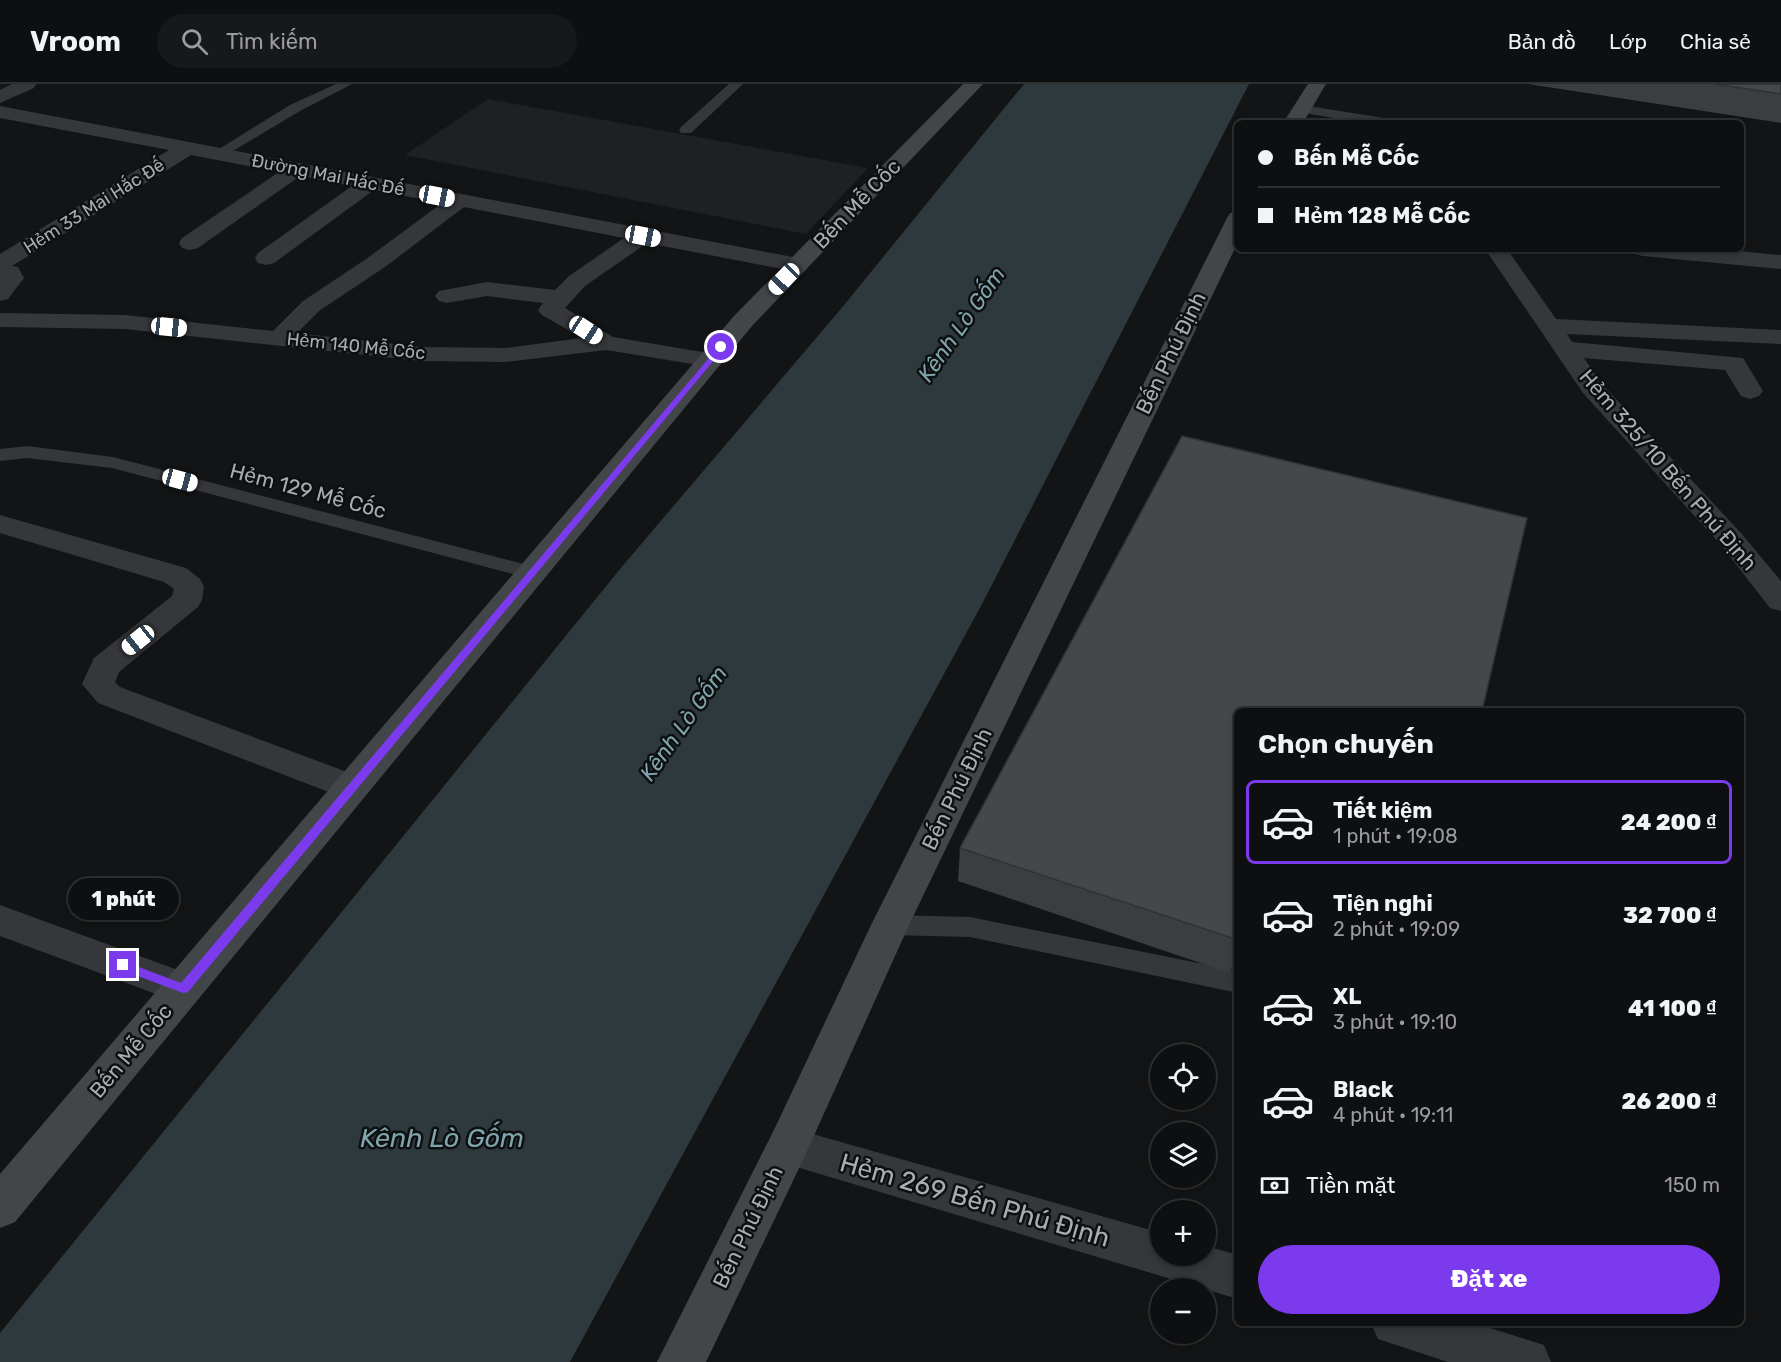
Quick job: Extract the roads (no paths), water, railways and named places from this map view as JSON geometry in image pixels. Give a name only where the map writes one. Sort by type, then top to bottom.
[{"type":"street","points":[[0,97],[27,84]]},
{"type":"street","name":"Bến Mễ Cốc","points":[[0,1207],[743,321],[974,84]]},
{"type":"street","points":[[1297,116],[1317,84]]},
{"type":"street","name":"Đường Mai Hắc Đế","points":[[0,112],[798,265]]},
{"type":"street","name":"Hẻm 33 Mai Hắc Đế","points":[[0,263],[187,148]]},
{"type":"street","points":[[190,243],[296,169]]},
{"type":"street","points":[[266,258],[370,183]]},
{"type":"street","points":[[278,339],[311,306],[376,262],[460,200]]},
{"type":"street","name":"Bến Phú Định","points":[[681,1362],[788,1146],[890,925],[1234,226]]},
{"type":"street","points":[[606,343],[550,310],[577,281],[643,236]]},
{"type":"street","name":"Hẻm 325/10 Bến Phú Định","points":[[1498,252],[1592,388],[1731,540],[1781,601]]},
{"type":"street","points":[[1675,252],[1781,262]]},
{"type":"street","name":"Hẻm 33 Mai Hắc Đế","points":[[0,270],[10,272],[12,278],[0,294]]},
{"type":"street","points":[[447,296],[487,289],[561,298]]},
{"type":"street","name":"Hẻm 140 Mễ Cốc","points":[[0,320],[125,322],[421,354],[506,355],[606,343],[711,360]]},
{"type":"street","points":[[1549,326],[1781,337]]},
{"type":"street","points":[[1564,348],[1734,363],[1750,391]]},
{"type":"street","points":[[0,524],[175,575],[189,586],[187,600],[105,666],[98,684],[109,695],[351,787]]},
{"type":"street","points":[[0,920],[183,988]]},
{"type":"street","name":"Hẻm 269 Bến Phú Định","points":[[788,1146],[1150,1252]]},
{"type":"street","name":"Hẻm 269 Bến Phú Định","points":[[1200,1266],[1234,1276]]},
{"type":"street","points":[[1404,1326],[1527,1362]]},
{"type":"lane","points":[[218,154],[295,108],[346,84]]},
{"type":"lane","points":[[686,130],[737,84]]},
{"type":"lane","points":[[1297,116],[1350,120]]},
{"type":"lane","name":"Hẻm 129 Mễ Cốc","points":[[0,455],[27,452],[113,463],[532,573]]},
{"type":"lane","points":[[890,925],[970,927],[1234,981]]},
{"type":"water","name":"Kênh Lò Gốm","points":[[1024,84],[1249,84],[982,604],[570,1362],[0,1362],[0,1333],[620,569],[840,310]]}]
